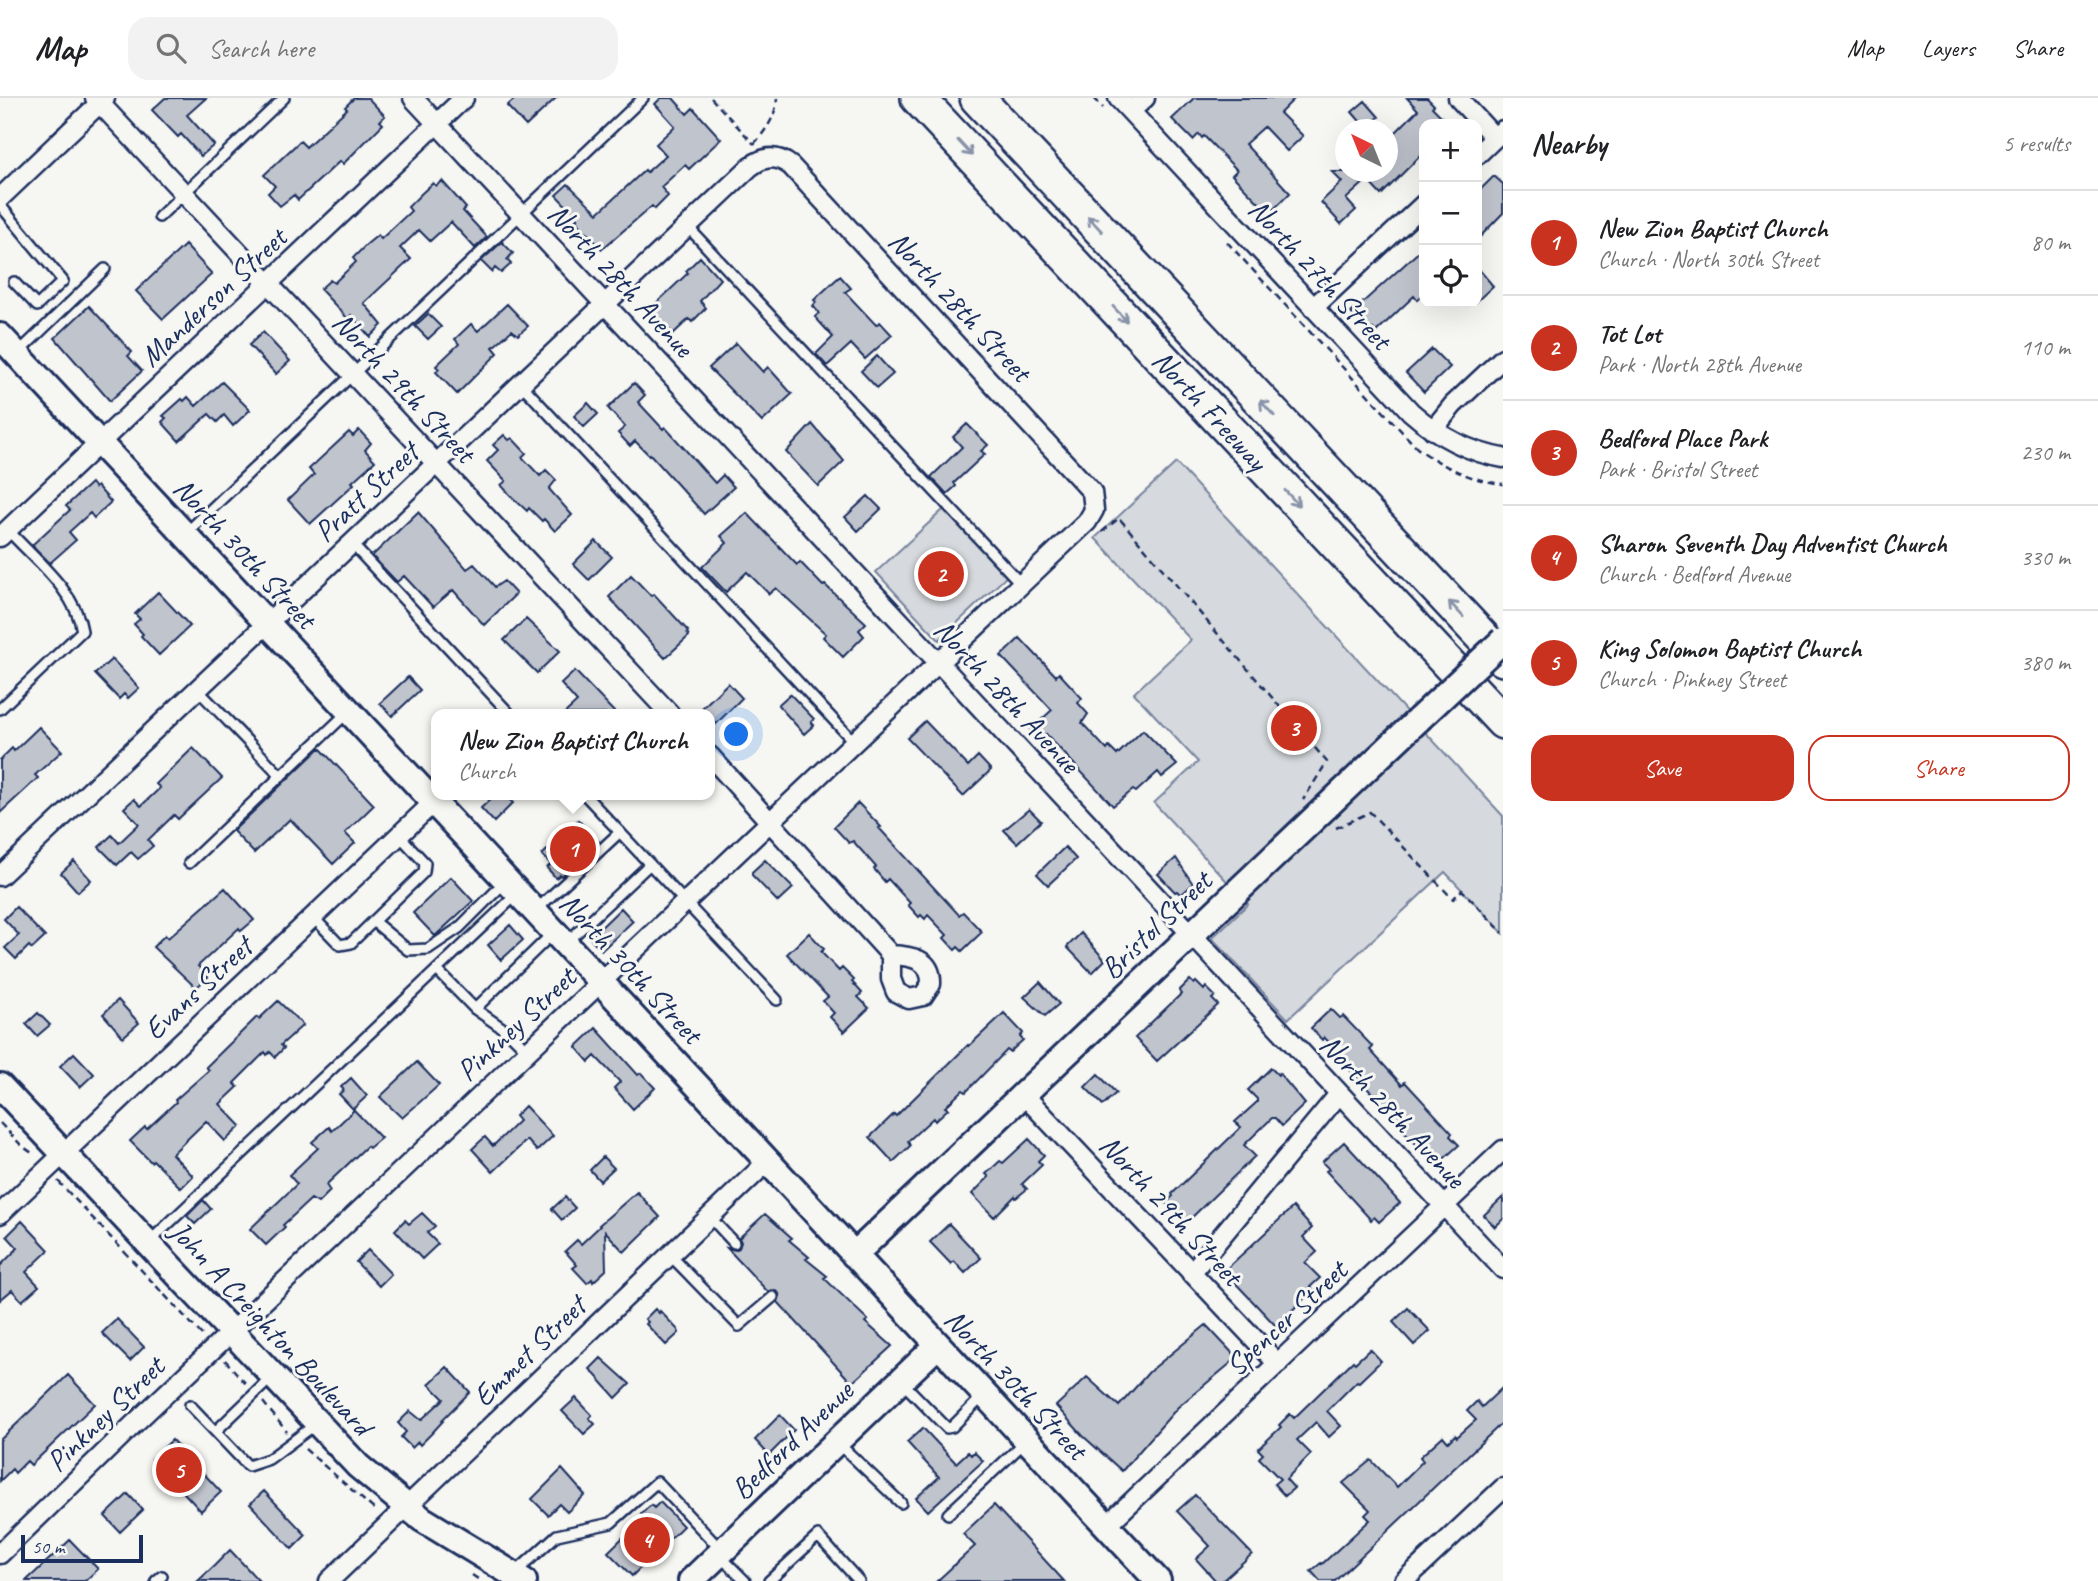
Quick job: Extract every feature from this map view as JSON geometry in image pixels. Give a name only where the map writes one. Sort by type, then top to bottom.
[{"type":"highway","name":"North Freeway","points":[[918,98],[1503,722]]},
{"type":"highway","name":"North Freeway","points":[[977,98],[1503,659]]},
{"type":"street","name":"North 28th Avenue","points":[[413,98],[1503,1269]]},
{"type":"street","name":"Manderson Street","points":[[4,534],[464,98]]},
{"type":"street","points":[[1124,105],[1145,98]]},
{"type":"street","points":[[1458,98],[1499,134],[1482,150]]},
{"type":"street","name":"North 29th Street","points":[[100,100],[665,709]]},
{"type":"street","points":[[0,198],[100,100]]},
{"type":"street","name":"North 27th Street","points":[[1124,105],[1399,400],[1433,430],[1462,446],[1503,458]]},
{"type":"street","name":"Pratt Street","points":[[0,876],[755,163],[765,158],[775,158]]},
{"type":"street","name":"North 28th Street","points":[[775,158],[791,166],[1087,485],[1094,502]]},
{"type":"street","points":[[1314,308],[1419,209]]},
{"type":"street","name":"North 30th Street","points":[[8,345],[431,799]]},
{"type":"street","points":[[1433,430],[1453,405],[1503,358]]},
{"type":"street","name":"Pinkney Street","points":[[0,1554],[1022,585],[1087,522],[1094,510],[1094,502]]},
{"type":"street","name":"Bristol Street","points":[[854,1255],[1503,640]]},
{"type":"street","points":[[715,763],[891,955]]},
{"type":"street","name":"North 30th Street","points":[[434,802],[1158,1581]]},
{"type":"street","name":"Evans Street","points":[[0,1214],[434,802]]},
{"type":"street","name":"John A Creighton Boulevard","points":[[0,1086],[55,1161],[147,1243],[358,1466],[406,1507],[519,1578]]},
{"type":"street","name":"North 29th Street","points":[[1023,1094],[1278,1364]]},
{"type":"street","points":[[1191,1273],[1339,1094]]},
{"type":"street","name":"Spencer Street","points":[[1106,1526],[1503,1150]]},
{"type":"street","name":"Emmet Street","points":[[329,1581],[767,1162]]},
{"type":"street","name":"Bedford Avenue","points":[[691,1581],[938,1345]]},
{"type":"street","points":[[1404,1581],[1503,1488]]},
{"type":"lane","points":[[159,217],[284,98]]},
{"type":"lane","points":[[184,534],[643,98]]},
{"type":"lane","points":[[0,205],[63,281],[37,306],[14,282]]},
{"type":"lane","points":[[687,226],[1022,585]]},
{"type":"lane","points":[[8,345],[105,269]]},
{"type":"lane","points":[[521,384],[855,743]]},
{"type":"lane","points":[[0,709],[82,631],[80,617],[60,586],[4,534]]},
{"type":"lane","points":[[352,544],[505,709]]},
{"type":"lane","points":[[198,690],[281,776]]},
{"type":"lane","points":[[189,863],[350,711]]},
{"type":"lane","points":[[590,800],[777,1000]]},
{"type":"lane","points":[[373,921],[408,950],[428,949],[620,832]]},
{"type":"lane","points":[[313,917],[340,945],[351,943],[424,872],[425,863],[399,835]]},
{"type":"lane","points":[[475,1009],[650,864]]},
{"type":"lane","points":[[147,1243],[520,895]]},
{"type":"lane","points":[[437,970],[475,1009],[512,1034],[528,1051]]},
{"type":"lane","points":[[710,1217],[734,1243]]},
{"type":"lane","points":[[670,1255],[739,1326],[773,1297]]},
{"type":"lane","points":[[216,1431],[272,1377]]},
{"type":"lane","points":[[901,1380],[947,1428],[952,1427],[984,1396]]},
{"type":"lane","points":[[190,1405],[248,1466],[269,1459],[316,1424]]},
{"type":"lane","points":[[836,1441],[901,1503]]},
{"type":"lane","points":[[948,1514],[1026,1441]]},
{"type":"lane","points":[[519,1578],[556,1535],[611,1523],[657,1482],[745,1581]]},
{"type":"lane","points":[[769,1581],[818,1536],[859,1581]]},
{"type":"path","points":[[710,98],[753,144],[767,128],[776,111],[777,98]]},
{"type":"path","points":[[1100,533],[1119,518],[1327,762],[1303,800],[1306,803]]},
{"type":"path","points":[[1332,830],[1370,812],[1452,899],[1462,890],[1503,933]]},
{"type":"path","points":[[0,1123],[36,1156],[55,1161]]},
{"type":"shaded area","points":[[1176,463],[1503,816],[1503,933],[1445,872],[1288,1019],[1212,938],[1248,904],[1154,803],[1198,762],[1134,693],[1191,640],[1095,538]]},
{"type":"shaded area","points":[[944,509],[1007,576],[939,640],[876,572]]},
{"type":"building","points":[[165,98],[206,98],[187,115],[214,145],[201,156],[181,134],[178,137],[152,110]]},
{"type":"building","points":[[354,98],[368,98],[385,116],[380,121],[383,124],[343,164],[340,161],[298,200],[294,195],[280,206],[268,193],[275,186],[264,175],[300,141],[306,147],[347,109],[345,107]]},
{"type":"building","points":[[516,98],[556,98],[526,126],[507,106]]},
{"type":"building","points":[[661,98],[673,98],[687,114],[693,108],[721,139],[689,169],[685,165],[661,187],[668,196],[655,209],[652,206],[602,249],[556,195],[568,184],[598,213],[645,170],[647,172],[666,155],[656,144],[675,126],[655,104]]},
{"type":"building","points":[[1194,98],[1295,98],[1280,113],[1303,136],[1287,151],[1264,127],[1245,144],[1290,193],[1273,210],[1268,204],[1264,208],[1232,175],[1237,170],[1204,136],[1202,138],[1199,134],[1193,140],[1172,119]]},
{"type":"building","points":[[1407,98],[1427,98],[1444,119],[1419,119],[1419,157],[1398,178],[1398,130],[1418,110]]},
{"type":"building","points":[[1365,101],[1379,117],[1358,119],[1352,112]]},
{"type":"building","points":[[1494,176],[1503,184],[1503,213],[1482,235],[1482,188]]},
{"type":"building","points":[[442,181],[466,208],[463,211],[487,237],[475,248],[451,222],[430,241],[419,230],[400,248],[411,259],[364,303],[382,325],[370,337],[351,315],[348,319],[320,289],[330,280],[334,283],[356,262],[353,258],[367,244],[378,235],[381,239],[411,211],[408,207],[422,193],[433,183],[436,186]]},
{"type":"building","points":[[1342,182],[1365,182],[1346,199],[1356,210],[1341,224],[1321,202]]},
{"type":"building","points":[[1369,182],[1394,182],[1381,195]]},
{"type":"building","points":[[502,242],[513,253],[507,260],[511,264],[501,273],[495,268],[492,272],[481,261]]},
{"type":"building","points":[[185,245],[212,274],[163,319],[136,291]]},
{"type":"building","points":[[1419,252],[1419,298],[1417,300],[1414,296],[1376,332],[1373,329],[1369,333],[1351,313]]},
{"type":"building","points":[[700,257],[720,279],[700,301],[706,308],[692,322],[689,319],[673,334],[650,309],[688,273],[686,271]]},
{"type":"building","points":[[1482,273],[1493,286],[1482,296]]},
{"type":"building","points":[[840,276],[851,288],[845,292],[876,325],[880,322],[892,335],[865,359],[851,344],[827,366],[816,354],[833,337],[815,317],[819,313],[813,306],[816,302],[814,300]]},
{"type":"building","points":[[507,304],[528,326],[518,335],[512,330],[493,347],[498,353],[457,394],[436,372],[439,369],[436,366],[459,344],[455,339],[471,324],[478,331]]},
{"type":"building","points":[[89,306],[132,352],[128,356],[142,371],[110,401],[55,338]]},
{"type":"building","points":[[428,314],[441,327],[428,339],[415,326]]},
{"type":"building","points":[[263,332],[290,361],[276,374],[249,345]]},
{"type":"building","points":[[736,343],[763,372],[768,367],[792,394],[762,422],[709,368]]},
{"type":"building","points":[[1432,349],[1450,367],[1424,392],[1406,373]]},
{"type":"building","points":[[877,356],[893,374],[877,388],[861,371]]},
{"type":"building","points":[[222,382],[250,410],[233,426],[224,415],[217,422],[209,414],[179,441],[162,422],[166,418],[163,416],[188,397],[196,406]]},
{"type":"building","points":[[634,383],[645,395],[638,402],[663,429],[665,427],[715,483],[723,475],[734,487],[704,514],[650,454],[635,441],[630,446],[618,433],[625,427],[608,408]]},
{"type":"building","points":[[588,403],[598,414],[584,427],[574,416]]},
{"type":"building","points":[[812,424],[844,461],[818,486],[786,452]]},
{"type":"building","points":[[967,424],[988,445],[981,451],[985,454],[954,483],[956,486],[947,494],[931,477],[962,447],[953,437]]},
{"type":"building","points":[[359,430],[371,443],[365,450],[375,461],[310,524],[288,500],[314,475],[309,469],[349,432],[353,436]]},
{"type":"building","points":[[504,435],[509,440],[512,438],[526,453],[522,457],[540,476],[546,470],[556,480],[549,489],[572,515],[555,531],[544,519],[542,521],[529,508],[527,511],[512,497],[501,485],[506,481],[487,461],[498,450],[493,445]]},
{"type":"building","points":[[91,483],[111,502],[94,518],[90,513],[69,532],[76,540],[50,563],[32,545],[70,510],[66,506]]},
{"type":"building","points":[[868,496],[881,509],[858,531],[845,517]]},
{"type":"building","points":[[418,512],[467,569],[474,564],[495,587],[504,581],[516,594],[484,625],[453,590],[433,607],[404,576],[397,582],[372,556]]},
{"type":"building","points":[[747,513],[797,565],[800,562],[866,623],[859,630],[864,636],[843,657],[823,637],[826,634],[776,588],[769,594],[747,572],[726,592],[702,567],[727,543],[721,536]]},
{"type":"building","points":[[596,541],[612,557],[589,580],[573,564]]},
{"type":"building","points":[[631,575],[651,596],[654,594],[688,631],[689,636],[665,658],[609,597]]},
{"type":"building","points":[[158,592],[190,626],[159,655],[134,624],[140,619],[135,614]]},
{"type":"building","points":[[526,619],[560,651],[537,673],[504,640]]},
{"type":"building","points":[[1020,638],[1056,676],[1059,673],[1082,698],[1078,703],[1088,714],[1082,723],[1107,750],[1109,747],[1117,755],[1143,730],[1177,765],[1162,777],[1158,772],[1136,792],[1133,790],[1113,806],[1046,734],[1039,740],[1030,730],[1052,710],[1001,656]]},
{"type":"building","points":[[112,659],[139,688],[128,698],[124,694],[119,699],[95,674]]},
{"type":"building","points":[[575,671],[611,709],[569,709],[577,702],[561,684]]},
{"type":"building","points":[[408,677],[420,690],[392,716],[380,703]]},
{"type":"building","points":[[728,683],[742,698],[716,724],[715,709],[701,709]]},
{"type":"building","points":[[790,694],[814,719],[811,722],[814,725],[804,734],[778,705]]},
{"type":"building","points":[[925,721],[968,766],[978,756],[991,770],[963,796],[907,738]]},
{"type":"building","points":[[39,727],[62,751],[35,775],[38,778],[0,813],[0,760],[12,748],[14,751]]},
{"type":"building","points":[[193,748],[222,778],[178,819],[174,815],[148,840],[153,846],[138,859],[131,852],[117,865],[99,847],[112,835],[119,843],[139,824],[124,808],[134,799],[141,806],[160,788],[156,784]]},
{"type":"building","points":[[320,748],[374,805],[345,833],[355,843],[333,864],[290,819],[254,853],[233,831]]},
{"type":"building","points":[[490,800],[510,800],[513,803],[494,822],[481,808]]},
{"type":"building","points":[[858,803],[959,915],[963,912],[982,932],[962,951],[958,947],[955,950],[944,938],[947,935],[928,915],[925,919],[921,915],[919,917],[888,879],[885,882],[874,869],[876,867],[853,841],[849,843],[834,827]]},
{"type":"building","points":[[1029,809],[1041,821],[1017,843],[1004,830]]},
{"type":"building","points":[[578,820],[599,842],[562,876],[556,878],[547,868],[551,864],[542,855]]},
{"type":"building","points":[[1065,847],[1076,859],[1048,885],[1037,874]]},
{"type":"building","points":[[1176,858],[1193,884],[1181,895],[1158,874]]},
{"type":"building","points":[[765,860],[793,888],[778,902],[752,875]]},
{"type":"building","points":[[74,861],[91,880],[78,892],[61,873]]},
{"type":"building","points":[[451,877],[473,901],[435,936],[413,913]]},
{"type":"building","points":[[225,888],[254,920],[241,931],[239,928],[198,966],[208,977],[196,988],[153,947],[165,935],[168,938]]},
{"type":"building","points":[[16,907],[45,937],[32,949],[29,946],[16,959],[5,948],[19,935],[4,919]]},
{"type":"building","points":[[621,908],[633,921],[602,950],[590,938]]},
{"type":"building","points":[[510,925],[523,940],[501,960],[488,945]]},
{"type":"building","points":[[809,933],[824,949],[821,952],[839,971],[842,968],[854,980],[852,982],[862,993],[858,997],[869,1008],[844,1032],[830,1017],[834,1013],[823,1001],[828,997],[787,954]]},
{"type":"building","points":[[1081,933],[1105,960],[1092,973],[1067,947]]},
{"type":"building","points":[[1190,980],[1204,990],[1206,987],[1215,996],[1212,999],[1218,1005],[1157,1061],[1135,1038],[1181,994],[1179,991]]},
{"type":"building","points":[[1040,982],[1059,1004],[1045,1016],[1024,997]]},
{"type":"building","points":[[118,1000],[139,1023],[123,1037],[103,1014]]},
{"type":"building","points":[[278,1001],[303,1025],[281,1045],[284,1048],[275,1057],[270,1052],[267,1055],[265,1052],[234,1083],[238,1087],[220,1104],[241,1126],[225,1141],[206,1121],[172,1154],[193,1176],[181,1188],[130,1141],[176,1102],[175,1100],[209,1070],[206,1067],[257,1017],[259,1019]]},
{"type":"building","points":[[1331,1009],[1340,1018],[1343,1016],[1373,1047],[1370,1050],[1402,1085],[1405,1082],[1452,1133],[1450,1136],[1459,1145],[1438,1164],[1434,1159],[1432,1161],[1348,1068],[1351,1065],[1324,1037],[1322,1040],[1311,1028]]},
{"type":"building","points":[[38,1013],[50,1025],[37,1036],[26,1024]]},
{"type":"building","points":[[1004,1013],[1023,1033],[1020,1037],[1023,1040],[1010,1052],[1007,1050],[966,1092],[963,1090],[945,1107],[948,1109],[935,1121],[933,1118],[908,1141],[910,1146],[893,1162],[870,1137],[894,1114],[896,1116]]},
{"type":"building","points":[[596,1028],[638,1075],[641,1073],[655,1088],[633,1109],[614,1088],[620,1082],[595,1056],[589,1062],[576,1047]]},
{"type":"building","points":[[74,1053],[94,1074],[80,1087],[60,1066]]},
{"type":"building","points":[[417,1062],[439,1085],[402,1118],[380,1097]]},
{"type":"building","points":[[1271,1068],[1278,1075],[1279,1073],[1305,1104],[1282,1126],[1272,1118],[1244,1145],[1255,1156],[1185,1224],[1166,1203],[1241,1127],[1235,1122],[1257,1102],[1248,1090]]},
{"type":"building","points":[[1098,1074],[1116,1093],[1103,1105],[1085,1087]]},
{"type":"building","points":[[351,1078],[367,1096],[353,1109],[339,1094],[344,1090],[341,1087]]},
{"type":"building","points":[[525,1106],[553,1136],[537,1151],[527,1140],[493,1172],[472,1149],[485,1137],[493,1146],[519,1121],[515,1116]]},
{"type":"building","points":[[354,1110],[381,1138],[369,1148],[367,1146],[326,1185],[330,1191],[318,1203],[311,1199],[266,1245],[250,1229],[297,1184],[289,1175],[318,1148],[312,1142],[329,1127],[332,1131]]},
{"type":"building","points":[[1029,1139],[1044,1155],[1038,1161],[1042,1165],[1022,1184],[1027,1189],[1016,1198],[1015,1196],[994,1217],[972,1194],[989,1177],[986,1174],[1000,1161],[1003,1163]]},
{"type":"building","points":[[1344,1142],[1400,1203],[1379,1222],[1374,1217],[1371,1220],[1326,1171],[1329,1169],[1322,1162]]},
{"type":"building","points":[[603,1157],[614,1168],[600,1181],[590,1170]]},
{"type":"building","points":[[637,1192],[660,1217],[624,1252],[605,1231],[606,1270],[593,1282],[592,1279],[587,1283],[573,1268],[577,1265],[565,1251],[577,1240],[581,1244]]},
{"type":"building","points":[[565,1197],[575,1208],[562,1220],[552,1209]]},
{"type":"building","points":[[1503,1197],[1503,1219],[1495,1227],[1484,1215]]},
{"type":"building","points":[[203,1200],[211,1209],[195,1224],[187,1216]]},
{"type":"building","points":[[1293,1207],[1312,1228],[1303,1237],[1317,1252],[1305,1263],[1320,1278],[1310,1287],[1313,1290],[1276,1326],[1224,1271]]},
{"type":"building","points":[[422,1213],[435,1226],[427,1233],[438,1244],[422,1259],[395,1230],[405,1220],[409,1224]]},
{"type":"building","points":[[765,1214],[792,1238],[789,1240],[809,1257],[806,1259],[827,1276],[824,1278],[868,1320],[865,1322],[892,1346],[852,1383],[778,1302],[778,1292],[768,1292],[727,1248],[739,1248],[739,1238]]},
{"type":"building","points":[[22,1221],[49,1250],[26,1272],[39,1286],[22,1301],[12,1290],[0,1300],[0,1266],[18,1248],[7,1236]]},
{"type":"building","points":[[949,1224],[981,1258],[965,1273],[954,1261],[951,1264],[930,1242]]},
{"type":"building","points":[[368,1250],[391,1274],[379,1286],[356,1262]]},
{"type":"building","points":[[1408,1308],[1430,1331],[1414,1345],[1393,1322]]},
{"type":"building","points":[[655,1309],[659,1313],[660,1311],[679,1333],[666,1345],[646,1324],[648,1322],[645,1319]]},
{"type":"building","points":[[117,1319],[144,1347],[130,1361],[102,1333]]},
{"type":"building","points":[[1206,1325],[1237,1358],[1178,1407],[1122,1471],[1083,1436],[1056,1406],[1087,1377],[1119,1406],[1149,1372]]},
{"type":"building","points":[[1370,1349],[1381,1361],[1327,1411],[1341,1426],[1329,1437],[1316,1422],[1297,1440],[1311,1454],[1286,1479],[1294,1488],[1285,1496],[1274,1484],[1280,1479],[1259,1458],[1263,1454],[1258,1449],[1281,1427],[1279,1425],[1290,1414],[1294,1418],[1353,1361],[1355,1363]]},
{"type":"building","points":[[601,1358],[630,1384],[616,1398],[590,1369]]},
{"type":"building","points":[[447,1367],[470,1392],[420,1445],[418,1442],[412,1448],[401,1437],[406,1432],[398,1423],[410,1411],[421,1420],[444,1399],[429,1384]]},
{"type":"building","points":[[68,1375],[95,1404],[31,1465],[27,1461],[15,1473],[12,1469],[0,1481],[0,1440]]},
{"type":"building","points":[[1503,1387],[1503,1422],[1335,1581],[1320,1581],[1311,1571],[1370,1520],[1365,1515],[1370,1510],[1343,1483],[1371,1460],[1397,1487],[1423,1461],[1420,1457],[1443,1436],[1448,1442],[1476,1420],[1467,1411],[1477,1401],[1482,1407]]},
{"type":"building","points":[[576,1398],[592,1415],[589,1418],[595,1424],[584,1434],[562,1411]]},
{"type":"building","points":[[780,1415],[794,1430],[769,1455],[755,1440]]},
{"type":"building","points":[[923,1428],[956,1463],[968,1452],[971,1455],[974,1452],[983,1461],[928,1511],[916,1498],[939,1477],[907,1442]]},
{"type":"building","points":[[172,1440],[221,1492],[201,1511],[152,1459]]},
{"type":"building","points":[[562,1469],[585,1495],[567,1512],[559,1504],[548,1515],[532,1499]]},
{"type":"building","points":[[264,1491],[306,1535],[292,1549],[250,1504]]},
{"type":"building","points":[[128,1494],[143,1510],[120,1532],[105,1516]]},
{"type":"building","points":[[1195,1495],[1252,1554],[1222,1581],[1216,1581],[1196,1559],[1210,1546],[1177,1511]]},
{"type":"building","points":[[660,1502],[683,1526],[632,1576],[608,1552],[644,1517],[641,1514],[651,1505],[654,1508]]},
{"type":"building","points":[[994,1505],[1064,1581],[937,1581],[975,1546],[963,1534]]},
{"type":"building","points":[[70,1540],[98,1569],[85,1581],[26,1581]]},
{"type":"building","points":[[230,1550],[259,1581],[198,1581],[214,1566]]},
{"type":"place","name":"Tot Lot","points":[[941,574]]},
{"type":"place","name":"Bedford Place Park","points":[[1294,728]]},
{"type":"place","name":"New Zion Baptist Church","points":[[573,849]]},
{"type":"place","name":"King Solomon Baptist Church","points":[[179,1470]]},
{"type":"place","name":"Sharon Seventh Day Adventist Church","points":[[647,1540]]}]
